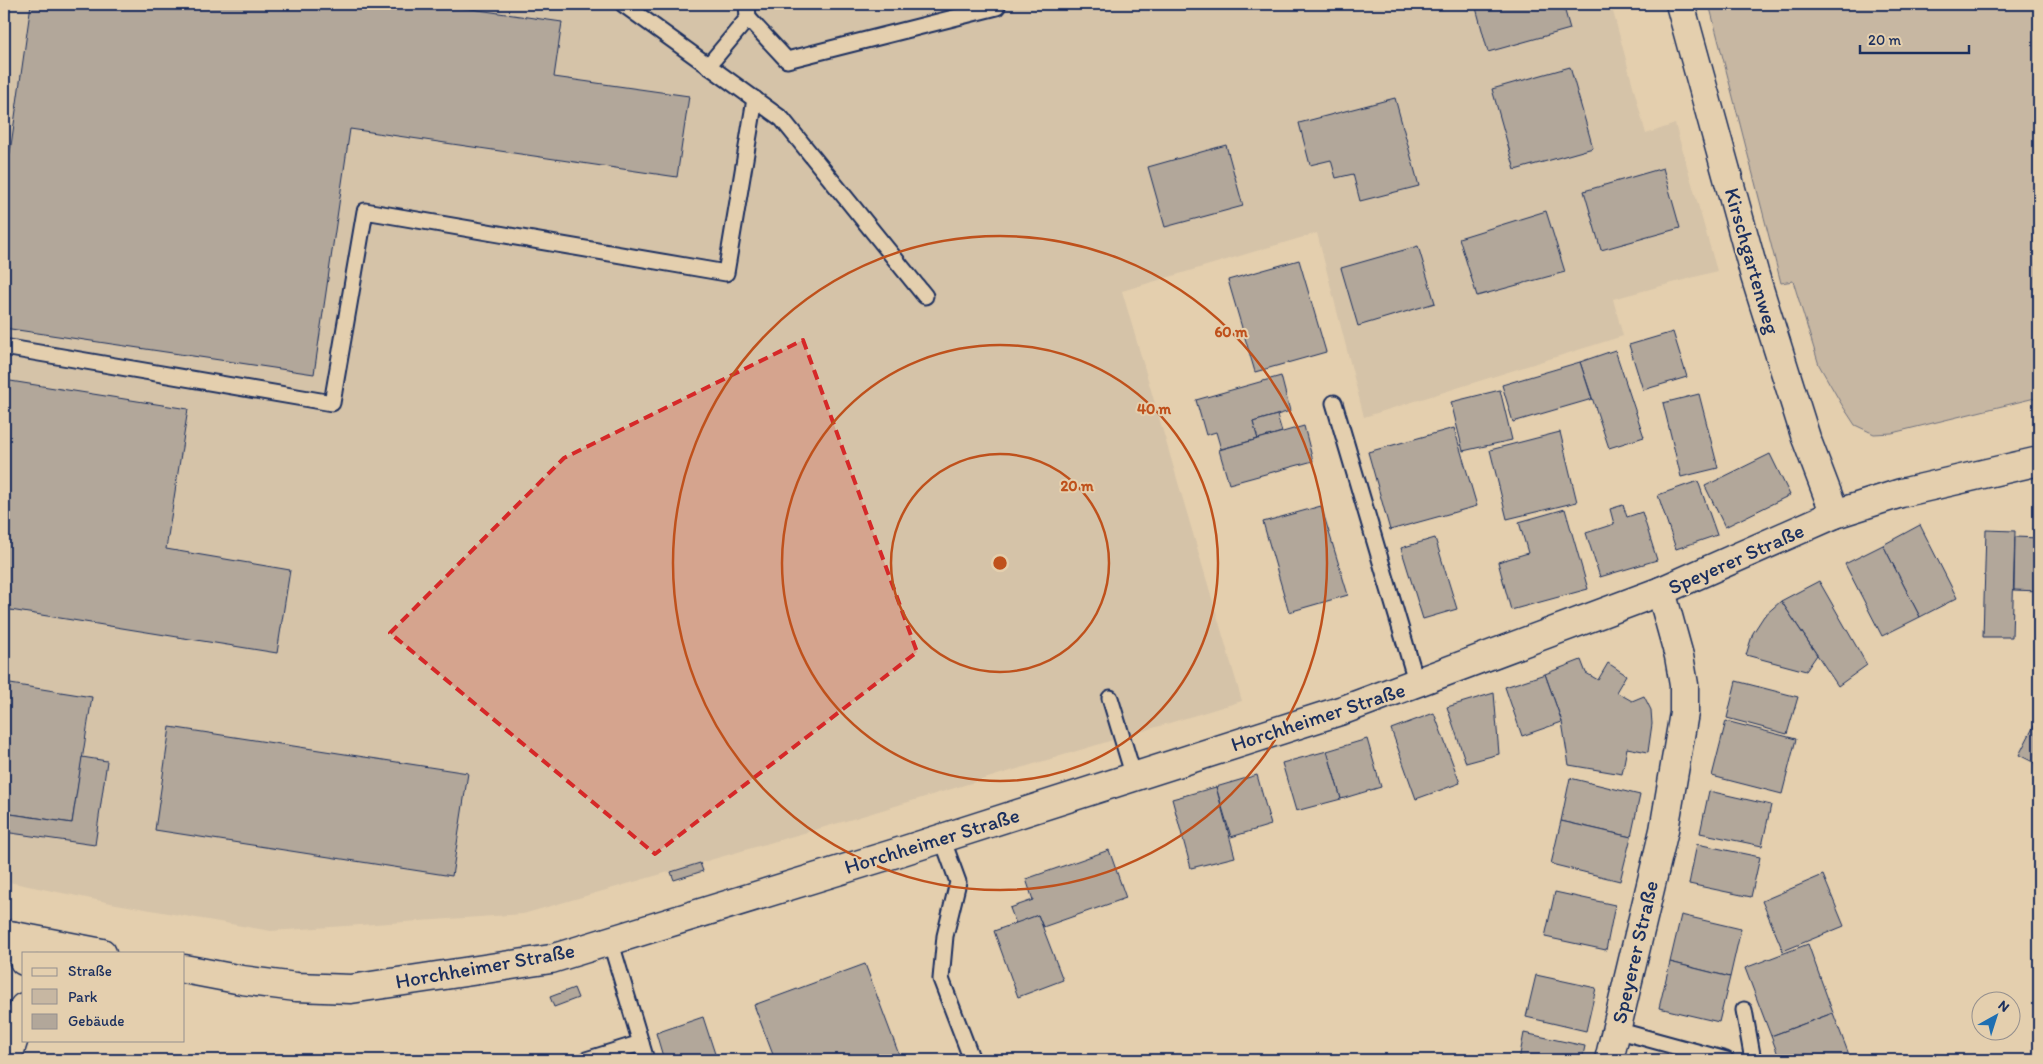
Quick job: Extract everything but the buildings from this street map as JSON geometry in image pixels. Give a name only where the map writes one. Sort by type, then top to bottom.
[{"type":"main road","name":"Kirschgartenweg","points":[[1680,4],[1755,276],[1806,438],[1836,514]]},
{"type":"main road","name":"Speyerer Straße","points":[[1609,1060],[1664,830],[1684,713],[1684,685],[1679,656],[1660,591],[1836,514],[1901,492],[2039,461]]},
{"type":"main road","name":"Horchheimer Straße","points":[[185,969],[242,980],[296,987],[351,989],[551,959],[942,838],[1346,709],[1417,684],[1660,591]]},
{"type":"main road","points":[[7,939],[95,952]]},
{"type":"main road","points":[[7,939],[22,958]]},
{"type":"main road","points":[[6,1060],[22,1013]]},
{"type":"lane","points":[[623,4],[782,120],[925,296]]},
{"type":"lane","points":[[708,66],[748,11],[788,60],[998,7]]},
{"type":"lane","points":[[4,347],[332,403],[365,211],[726,273],[755,99]]},
{"type":"lane","points":[[1334,403],[1417,684]]},
{"type":"lane","points":[[1110,698],[1134,777]]},
{"type":"lane","points":[[942,838],[958,882],[945,936],[941,979],[972,1060]]},
{"type":"lane","points":[[610,940],[646,1060]]},
{"type":"lane","points":[[1744,1010],[1753,1060]]},
{"type":"lane","points":[[1616,1030],[1726,1060]]},
{"type":"lane","points":[[586,1060],[641,1043]]},
{"type":"highlighted area","points":[[803,340],[917,652],[655,854],[390,633],[564,458]]},
{"type":"shaded area","points":[[4,4],[1611,4],[1646,134],[1675,124],[1717,271],[1613,299],[1623,336],[1364,417],[1317,233],[1122,291],[1242,701],[849,820],[523,914],[271,931],[111,903],[4,881]]},
{"type":"green space","points":[[1709,4],[2039,4],[2039,397],[1892,433],[1874,434],[1855,425],[1819,365],[1793,281],[1781,283]]}]
